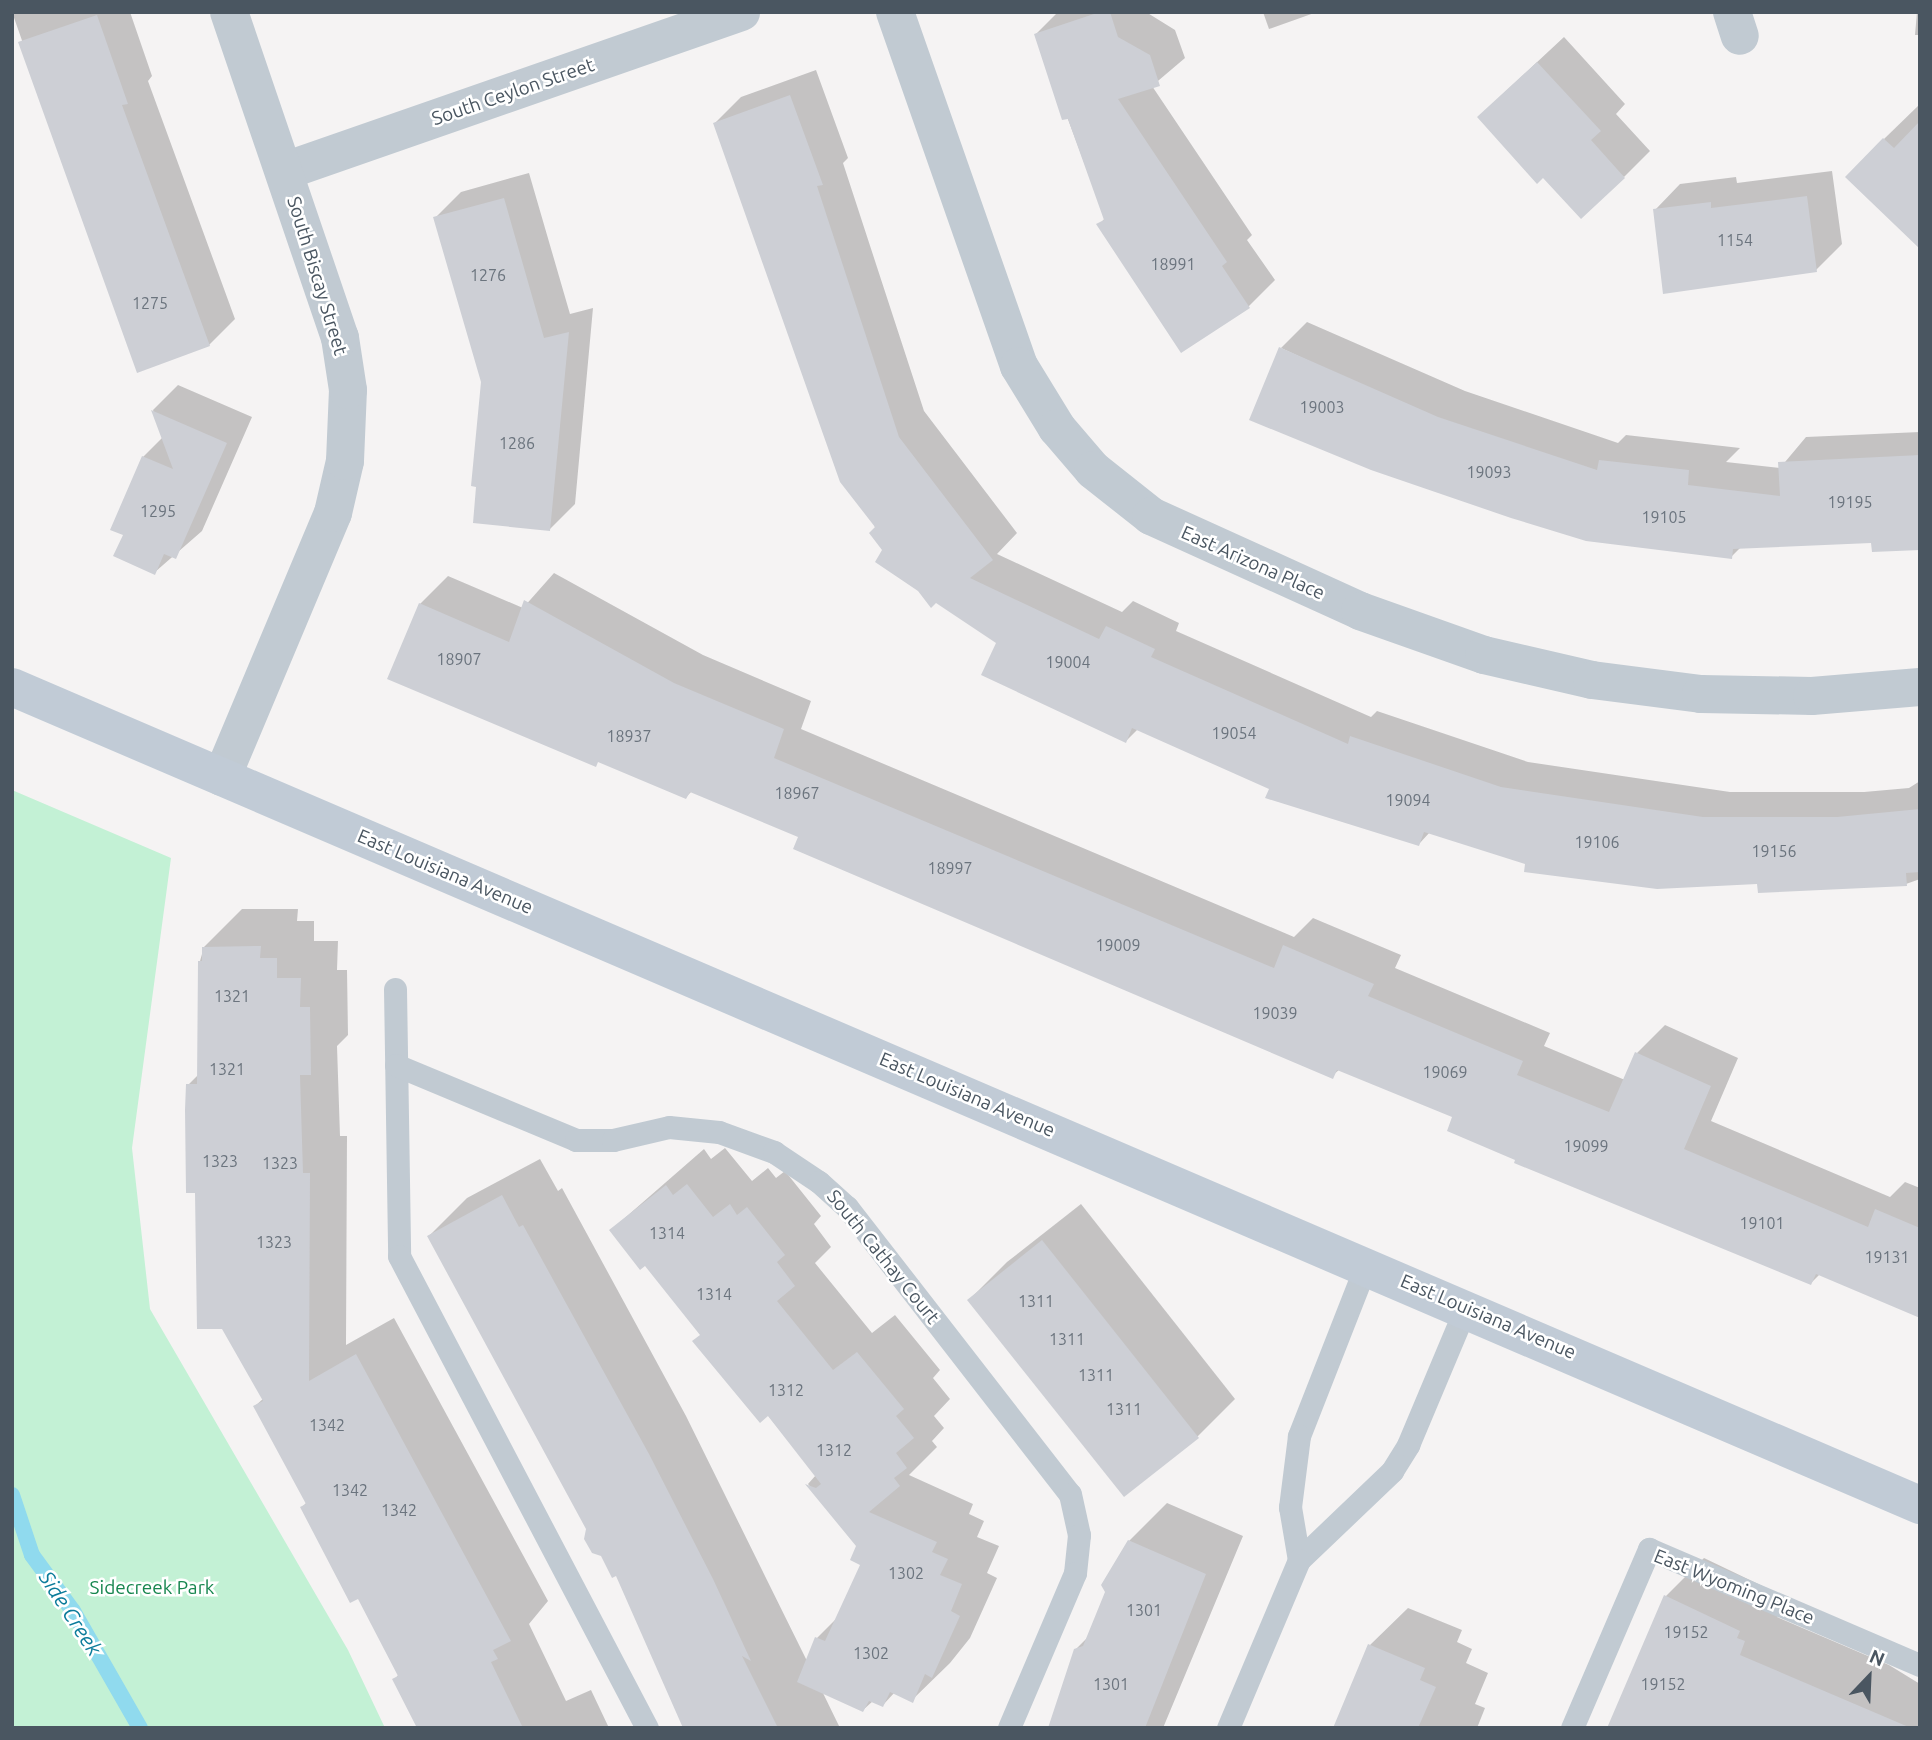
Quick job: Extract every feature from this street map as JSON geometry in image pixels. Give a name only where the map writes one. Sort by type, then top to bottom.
[{"type":"street","name":"South Biscay Street","points":[[222,777],[333,513],[345,461],[348,390],[340,338],[229,12]]},
{"type":"street","name":"South Ceylon Street","points":[[285,171],[741,12]]},
{"type":"street","name":"East Arizona Place","points":[[895,12],[1019,366],[1066,439],[1093,470],[1151,516],[1360,611],[1484,655],[1592,680],[1701,694],[1812,696],[1920,687]]},
{"type":"street","name":"East Louisiana Avenue","points":[[12,687],[1466,1307],[1920,1505]]},
{"type":"lane","points":[[396,989],[399,1256],[647,1728]]},
{"type":"lane","name":"South Cathay Court","points":[[396,1065],[576,1140],[612,1140],[669,1127],[719,1132],[774,1152],[847,1207],[1070,1494],[1079,1535],[1075,1573],[1009,1728]]},
{"type":"lane","points":[[1299,1560],[1290,1507],[1299,1436],[1366,1265]]},
{"type":"lane","points":[[1228,1728],[1299,1560],[1392,1471],[1408,1445],[1466,1307]]},
{"type":"lane","name":"East Wyoming Place","points":[[1572,1728],[1649,1549],[1920,1665]]},
{"type":"green space","name":"Sidecreek Park","points":[[12,790],[171,858],[132,1148],[150,1309],[348,1650],[385,1728],[12,1728]]},
{"type":"building","points":[[1100,12],[1110,12],[1118,37],[1150,55],[1160,86],[1118,99],[1227,262],[1222,266],[1250,308],[1181,353],[1096,224],[1104,220],[1068,119],[1062,120],[1034,34]]},
{"type":"building","points":[[97,15],[128,104],[122,105],[210,346],[137,373],[18,42]]},
{"type":"building","points":[[1537,62],[1601,131],[1591,140],[1625,178],[1581,219],[1543,178],[1537,184],[1477,117]]},
{"type":"building","points":[[790,95],[823,185],[817,186],[899,437],[993,560],[970,578],[1099,639],[1106,626],[1155,649],[1151,657],[1348,744],[1350,736],[1501,787],[1703,817],[1837,817],[1920,809],[1920,872],[1906,873],[1907,886],[1758,893],[1757,884],[1657,889],[1524,872],[1525,864],[1424,832],[1419,846],[1265,798],[1269,789],[1132,728],[1126,743],[981,675],[996,643],[936,603],[931,608],[918,591],[875,562],[882,550],[869,533],[875,527],[840,482],[713,123]]},
{"type":"building","points":[[1920,121],[1920,249],[1845,177],[1883,138],[1894,148]]},
{"type":"building","points":[[1807,196],[1817,272],[1663,294],[1653,209],[1711,202],[1711,208]]},
{"type":"building","points":[[504,198],[544,338],[569,332],[550,531],[473,523],[476,487],[471,486],[481,382],[433,217]]},
{"type":"building","points":[[1279,347],[1438,417],[1597,470],[1599,460],[1689,470],[1688,485],[1780,496],[1778,462],[1920,455],[1920,550],[1872,552],[1871,543],[1733,549],[1732,559],[1586,541],[1511,518],[1371,470],[1249,420]]},
{"type":"building","points":[[151,410],[227,443],[176,559],[164,554],[155,575],[113,556],[123,535],[110,530],[142,456],[173,469]]},
{"type":"building","points":[[524,600],[674,683],[784,729],[774,758],[1274,968],[1283,945],[1374,984],[1368,996],[1523,1061],[1517,1075],[1609,1112],[1635,1052],[1711,1086],[1684,1149],[1868,1227],[1875,1209],[1920,1228],[1920,1318],[1816,1274],[1811,1285],[1514,1163],[1515,1160],[1447,1131],[1452,1117],[1337,1070],[1333,1079],[793,849],[798,837],[690,792],[686,799],[598,762],[596,767],[387,679],[419,603],[509,642]]},
{"type":"building","points":[[261,946],[260,958],[277,958],[277,978],[301,978],[300,1007],[310,1007],[311,1075],[300,1075],[303,1173],[310,1173],[309,1381],[356,1354],[511,1641],[493,1650],[498,1659],[491,1662],[523,1728],[417,1728],[392,1679],[398,1676],[358,1599],[350,1603],[300,1507],[306,1504],[253,1406],[263,1401],[222,1329],[197,1329],[195,1193],[186,1193],[185,1110],[186,1084],[197,1084],[198,961],[202,961],[202,947]]},
{"type":"building","points":[[687,1184],[713,1217],[730,1204],[737,1215],[747,1207],[785,1255],[777,1262],[795,1286],[777,1301],[833,1370],[857,1352],[904,1409],[896,1416],[914,1438],[896,1453],[907,1468],[894,1478],[900,1486],[869,1512],[937,1542],[932,1552],[948,1559],[940,1575],[962,1584],[951,1611],[960,1616],[932,1678],[925,1674],[913,1703],[890,1692],[883,1707],[869,1701],[863,1712],[797,1682],[815,1637],[825,1641],[860,1565],[850,1560],[856,1546],[805,1484],[816,1488],[821,1484],[768,1416],[760,1423],[692,1341],[700,1335],[645,1266],[640,1270],[609,1230],[666,1185],[673,1195]]},
{"type":"building","points":[[502,1195],[519,1227],[523,1225],[649,1454],[713,1579],[751,1661],[742,1656],[778,1728],[683,1728],[616,1576],[612,1578],[601,1556],[592,1553],[584,1539],[586,1529],[427,1236]]},
{"type":"building","points":[[1042,1240],[1199,1438],[1124,1497],[967,1300]]},
{"type":"building","points":[[1128,1540],[1206,1574],[1145,1728],[1048,1728],[1074,1649],[1083,1646],[1105,1592],[1101,1585]]},
{"type":"building","points":[[1664,1595],[1740,1631],[1737,1638],[1745,1641],[1740,1655],[1911,1728],[1607,1728]]},
{"type":"building","points":[[1368,1644],[1425,1668],[1420,1680],[1436,1687],[1418,1728],[1333,1728]]},
{"type":"waterway","name":"Side Creek","points":[[12,1495],[32,1555],[73,1611],[140,1728]]}]
